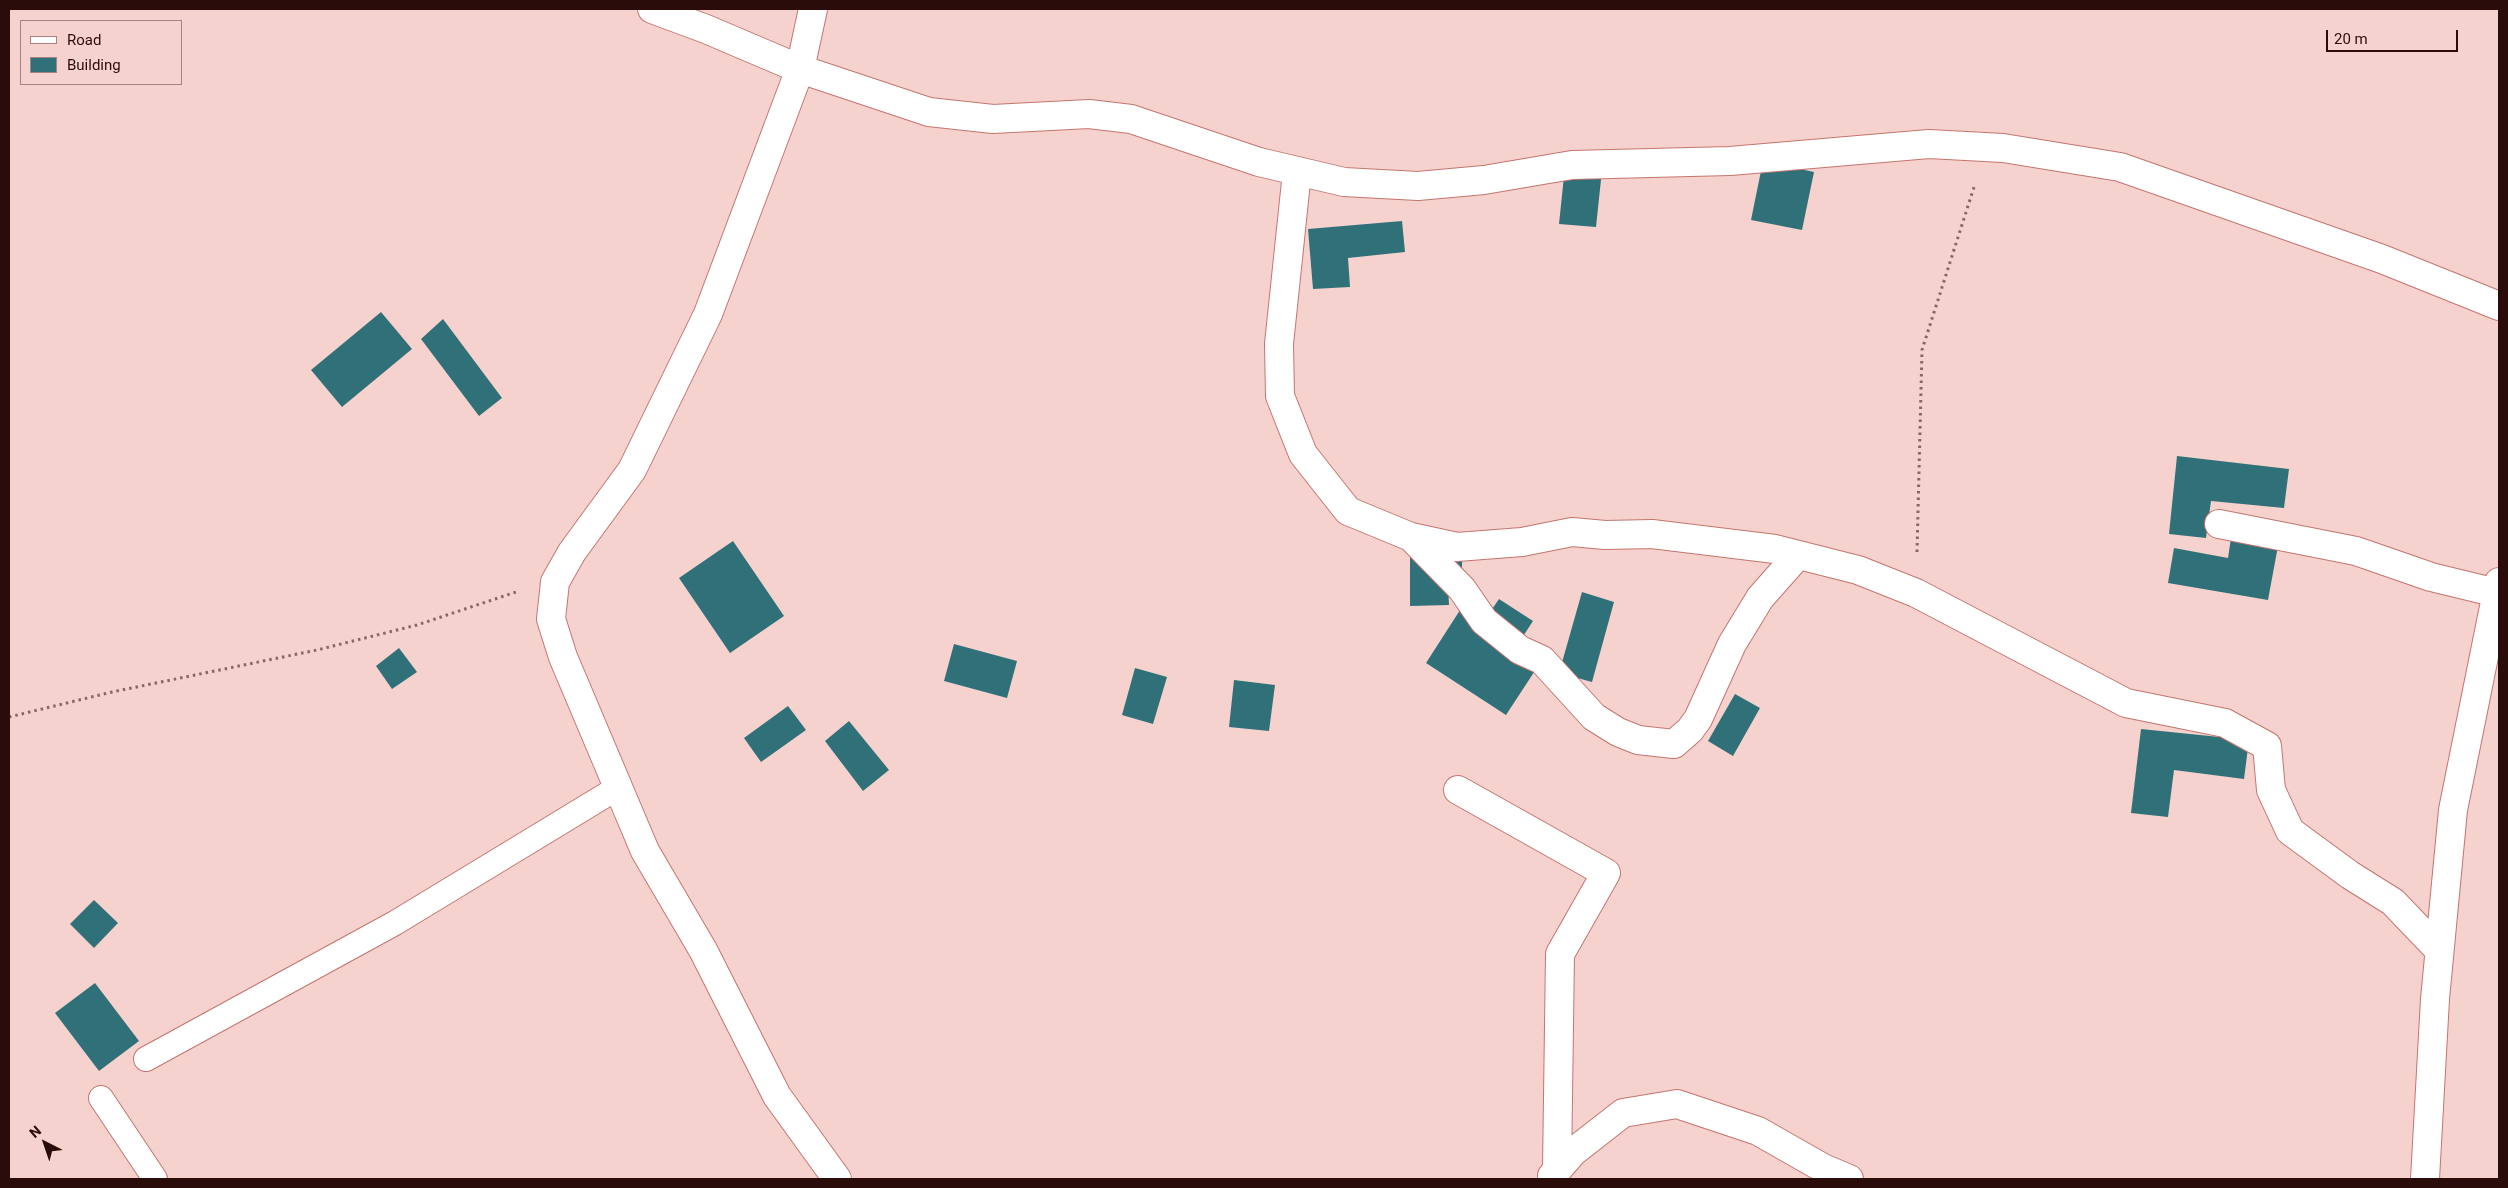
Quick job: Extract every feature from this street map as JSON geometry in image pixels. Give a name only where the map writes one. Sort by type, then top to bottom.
[{"type":"street","points":[[652,9],[706,29],[800,69],[929,112],[993,119],[1089,114],[1131,119],[1259,162],[1344,182],[1418,186],[1484,180],[1572,165],[1730,161],[1929,144],[2003,148],[2120,167],[2382,259],[2499,306]]},
{"type":"street","points":[[813,9],[800,69],[708,314],[632,470],[572,552],[555,582],[551,618],[563,657],[645,851],[703,950],[777,1096],[837,1179]]},
{"type":"street","points":[[1297,172],[1279,344],[1280,396],[1303,454],[1348,510],[1411,537],[1457,547],[1522,542],[1572,532],[1604,535],[1652,534],[1775,549],[1858,570],[1916,593],[1992,635],[2126,703],[2225,723],[2267,746],[2271,790],[2290,831],[2350,875],[2394,902],[2439,950]]},
{"type":"street","points":[[2220,524],[2356,551],[2430,576],[2498,587],[2453,810],[2439,950],[2425,1179]]},
{"type":"street","points":[[1411,537],[1462,589],[1484,621],[1520,650],[1542,660],[1594,717],[1618,732],[1638,740],[1674,744],[1690,730],[1698,719],[1732,644],[1760,598],[1798,554]]},
{"type":"street","points":[[1458,790],[1606,873],[1560,954],[1553,1174]]},
{"type":"street","points":[[1553,1174],[1573,1152],[1624,1113],[1677,1104],[1758,1131],[1823,1168],[1849,1179]]},
{"type":"lane","points":[[146,1059],[395,923],[619,787]]},
{"type":"lane","points":[[102,1098],[155,1179]]},
{"type":"path","points":[[1916,593],[1922,350],[1977,176]]},
{"type":"path","points":[[9,717],[112,692],[317,650],[417,625],[509,594],[555,582]]},
{"type":"building","points":[[1566,157],[1603,161],[1596,227],[1559,224]]},
{"type":"building","points":[[1763,161],[1814,172],[1802,230],[1751,220]]},
{"type":"building","points":[[1402,221],[1405,252],[1348,258],[1350,287],[1313,289],[1308,229]]},
{"type":"building","points":[[381,312],[412,349],[342,407],[311,370]]},
{"type":"building","points":[[443,319],[502,398],[479,416],[421,339]]},
{"type":"building","points":[[2177,456],[2289,469],[2284,508],[2211,501],[2206,538],[2169,534]]},
{"type":"building","points":[[2231,538],[2278,546],[2268,600],[2168,583],[2174,548],[2228,558]]},
{"type":"building","points":[[733,541],[784,616],[730,653],[679,578]]},
{"type":"building","points":[[1462,553],[1462,589],[1448,583],[1449,605],[1410,606],[1410,554]]},
{"type":"building","points":[[1582,592],[1614,602],[1592,682],[1559,673]]},
{"type":"building","points":[[1499,599],[1533,621],[1518,644],[1542,660],[1506,715],[1426,663],[1462,607],[1484,621]]},
{"type":"building","points":[[954,644],[1017,661],[1007,698],[944,681]]},
{"type":"building","points":[[399,648],[417,672],[392,689],[376,666]]},
{"type":"building","points":[[1135,668],[1167,677],[1153,724],[1122,715]]},
{"type":"building","points":[[1234,680],[1275,685],[1269,731],[1229,727]]},
{"type":"building","points":[[1735,694],[1760,708],[1733,756],[1708,741]]},
{"type":"building","points":[[788,706],[806,730],[761,762],[744,738]]},
{"type":"building","points":[[849,721],[889,770],[863,791],[825,741]]},
{"type":"building","points":[[2141,729],[2249,740],[2244,779],[2174,770],[2168,817],[2131,813]]},
{"type":"building","points":[[94,900],[118,923],[94,948],[70,924]]},
{"type":"building","points":[[95,983],[139,1041],[99,1071],[55,1013]]}]
